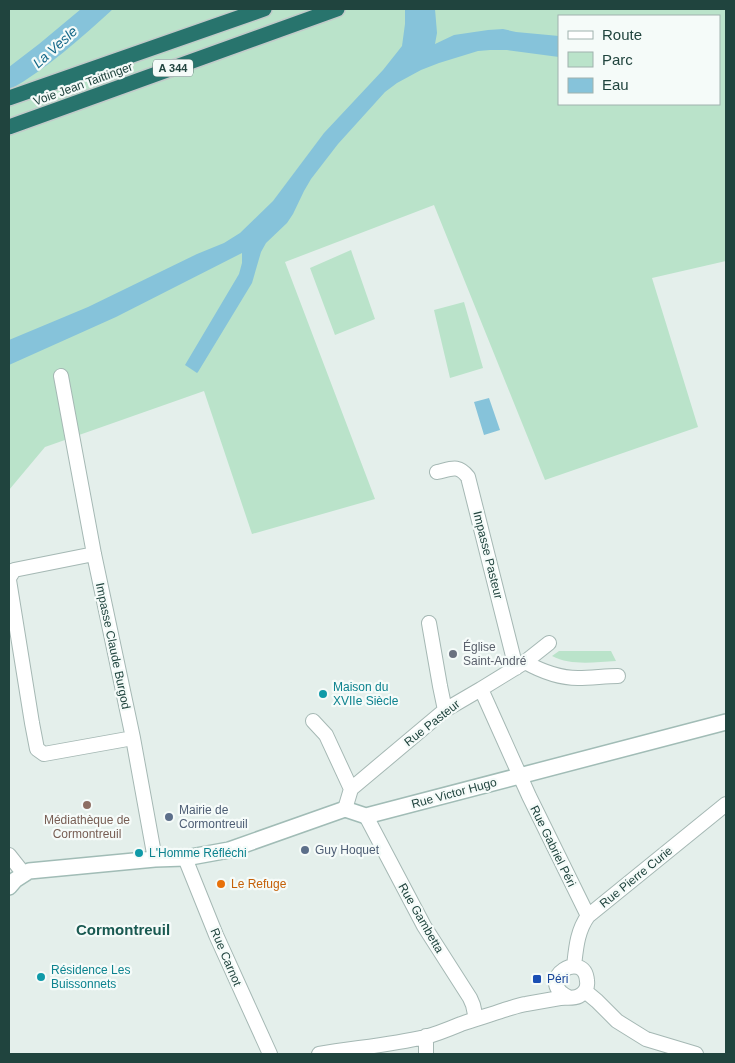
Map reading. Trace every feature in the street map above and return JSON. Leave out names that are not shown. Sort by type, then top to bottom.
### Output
[{"type":"highway","points":[[245,15],[260,9]]},
{"type":"highway","name":"Voie Jean Taittinger","points":[[9,98],[264,9]]},
{"type":"highway","name":"Voie Jean Taittinger","points":[[9,127],[337,9]]},
{"type":"street","name":"Impasse Claude Burgod","points":[[61,376],[94,554],[133,738],[155,859]]},
{"type":"street","name":"Impasse Pasteur","points":[[437,472],[455,468],[463,470],[468,477],[521,665]]},
{"type":"street","points":[[94,554],[14,570],[9,579],[37,749],[44,754],[133,738]]},
{"type":"street","points":[[429,623],[445,710]]},
{"type":"street","points":[[519,776],[481,689],[521,665],[549,643]]},
{"type":"street","points":[[521,665],[552,674],[577,678],[618,676]]},
{"type":"street","name":"Rue Pasteur","points":[[351,789],[445,710],[481,689]]},
{"type":"street","points":[[314,721],[326,735],[351,789],[345,809]]},
{"type":"street","name":"Rue Victor Hugo","points":[[366,816],[726,722]]},
{"type":"street","name":"Rue Gabriel Péri","points":[[519,776],[588,916]]},
{"type":"street","name":"Rue Pierre Curie","points":[[574,966],[576,943],[582,924],[588,916],[726,804]]},
{"type":"street","points":[[9,887],[24,874],[37,870],[185,858],[229,850],[345,809],[366,816]]},
{"type":"street","name":"Rue Gambetta","points":[[366,816],[424,926],[470,998],[476,1019]]},
{"type":"street","points":[[9,855],[24,874]]},
{"type":"street","name":"Rue Carnot","points":[[185,858],[216,934],[270,1054]]},
{"type":"street","points":[[574,966],[582,969],[587,976],[588,984],[585,992],[574,998],[562,994],[556,983],[561,970],[574,966]]},
{"type":"street","points":[[522,1005],[556,983]]},
{"type":"street","points":[[585,992],[617,1021],[646,1039],[692,1054]]},
{"type":"street","points":[[319,1054],[426,1036],[522,1005],[568,997]]},
{"type":"street","points":[[426,1036],[426,1054]]},
{"type":"green space","points":[[9,9],[726,9],[726,261],[652,278],[698,427],[545,480],[434,205],[285,262],[375,499],[252,534],[204,391],[45,447],[9,490]]},
{"type":"green space","points":[[351,250],[375,319],[335,335],[310,268]]},
{"type":"green space","points":[[464,302],[483,368],[450,378],[434,310]]},
{"type":"green space","points":[[559,651],[611,651],[616,661],[575,662],[552,656]]},
{"type":"water","name":"La Vesle","points":[[81,9],[113,9],[50,63],[9,90],[9,67]]},
{"type":"water","points":[[405,9],[435,9],[437,33],[435,44],[454,35],[503,29],[558,36],[558,57],[507,50],[478,51],[421,70],[385,92],[338,144],[311,179],[287,223],[266,243],[261,252],[252,283],[197,373],[185,365],[239,274],[242,253],[116,317],[9,365],[9,340],[88,307],[197,254],[224,243],[240,233],[273,201],[324,133],[383,70],[402,46]]},
{"type":"water","points":[[489,398],[500,430],[484,435],[474,402]]},
{"type":"place","name":"Église Saint-André","points":[[453,654]]},
{"type":"place","name":"Maison du XVIIe Siècle","points":[[323,694]]},
{"type":"place","name":"Médiathèque de Cormontreuil","points":[[87,805]]},
{"type":"place","name":"Mairie de Cormontreuil","points":[[169,817]]},
{"type":"place","name":"Guy Hoquet","points":[[305,850]]},
{"type":"place","name":"L'Homme Réfléchi","points":[[139,853]]},
{"type":"place","name":"Le Refuge","points":[[221,884]]},
{"type":"place","name":"Résidence Les Buissonnets","points":[[41,977]]},
{"type":"place","name":"Péri","points":[[537,979]]},
{"type":"district","name":"Cormontreuil","points":[[123,929]]}]
